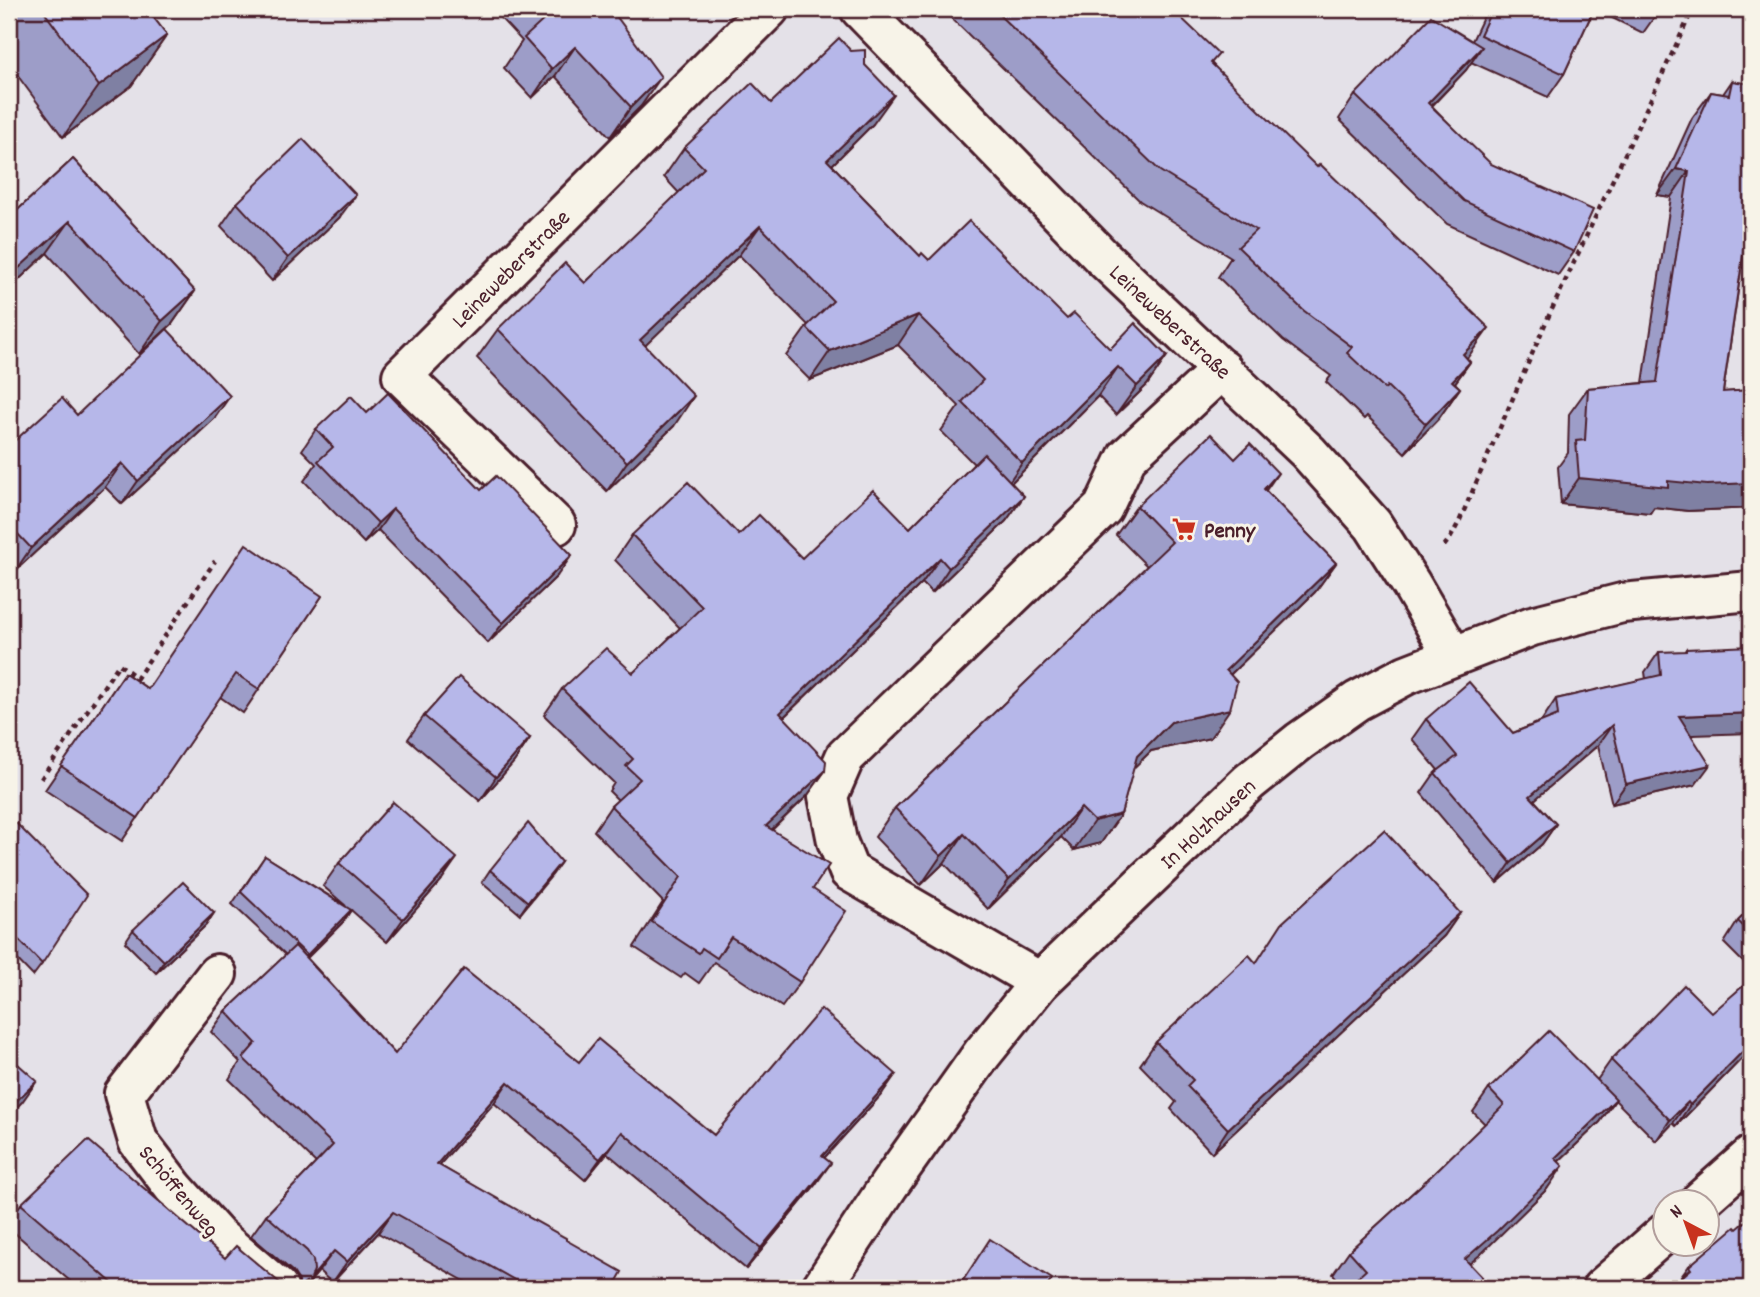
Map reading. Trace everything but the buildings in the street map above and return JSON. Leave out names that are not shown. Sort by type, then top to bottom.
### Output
[{"type":"street","name":"Leineweberstraße","points":[[556,525],[402,376],[769,9]]},
{"type":"street","name":"Leineweberstraße","points":[[860,9],[1102,257],[1308,452],[1373,525],[1452,656]]},
{"type":"street","points":[[1040,982],[849,870],[837,841],[828,796],[845,757],[1104,508],[1127,457],[1222,369]]},
{"type":"street","name":"In Holzhausen","points":[[821,1288],[889,1185],[982,1054],[1040,982],[1249,782],[1300,741],[1357,701],[1406,675],[1532,626],[1622,603],[1751,592]]},
{"type":"street","name":"Schöffenweg","points":[[217,974],[124,1094],[138,1141],[174,1188],[217,1236],[278,1288]]},
{"type":"street","points":[[1715,1188],[1751,1156]]},
{"type":"street","points":[[1602,1288],[1652,1244]]},
{"type":"path","points":[[1411,584],[1451,537],[1459,522],[1546,322],[1693,9]]},
{"type":"path","points":[[41,779],[119,664],[137,678],[215,561]]},
{"type":"place","name":"Penny","points":[[1184,529]]}]
